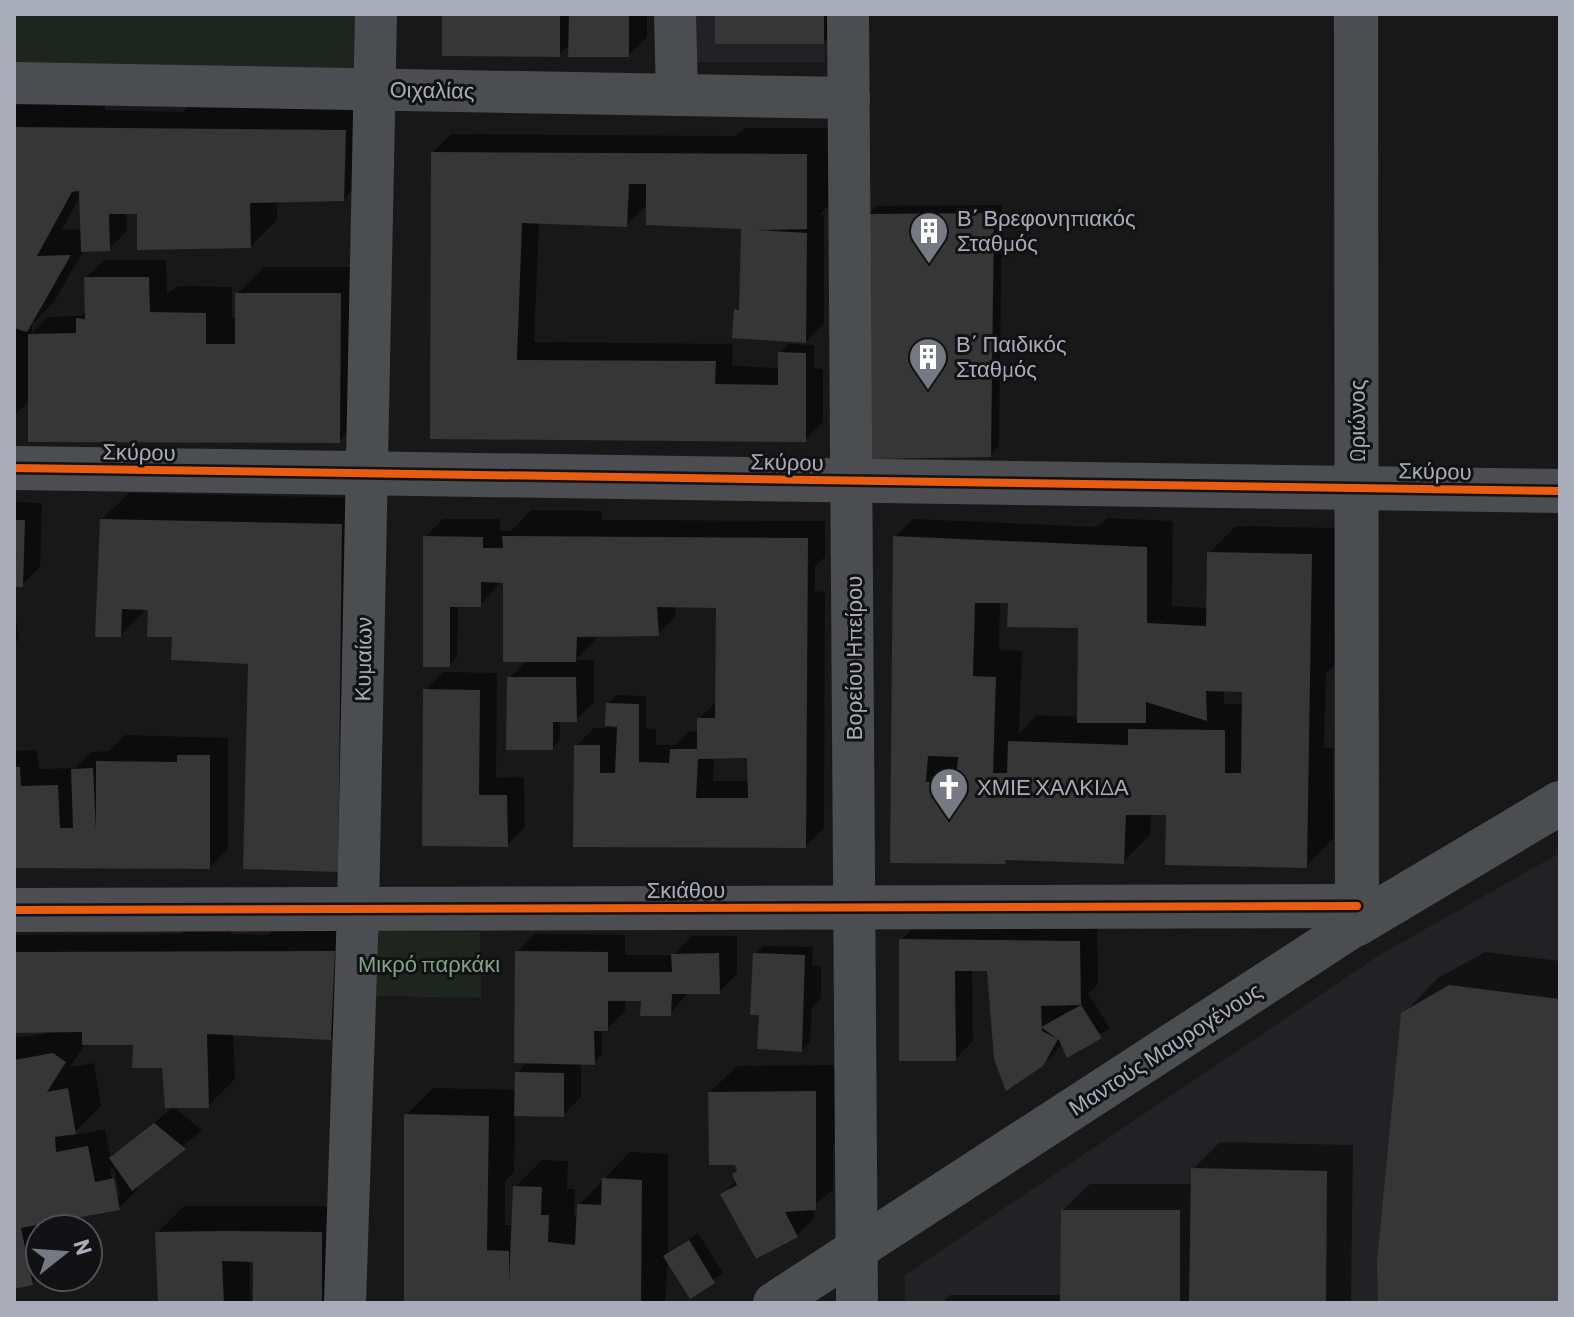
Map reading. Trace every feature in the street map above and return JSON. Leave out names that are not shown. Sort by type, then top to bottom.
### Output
[{"type":"street","name":"Κυμαίων","points":[[345,1303],[358,909],[376,14]]},
{"type":"street","points":[[675,14],[677,95]]},
{"type":"street","name":"Βορείου Ηπείρου","points":[[848,14],[857,1303]]},
{"type":"street","name":"Ωριώνος","points":[[1356,14],[1357,915]]},
{"type":"street","name":"Οιχαλίας","points":[[14,83],[849,98]]},
{"type":"street","name":"Σκύρου","points":[[14,468],[1560,491]]},
{"type":"street","name":"Μαντούς Μαυρογένους","points":[[774,1303],[1357,915],[1560,803]]},
{"type":"street","name":"Σκιάθου","points":[[14,910],[855,908],[1357,915]]},
{"type":"shaded area","points":[[692,14],[824,14],[825,62],[693,62]]},
{"type":"shaded area","points":[[1560,853],[1560,1303],[905,1303],[905,1275],[1381,954]]},
{"type":"green space","points":[[14,14],[376,14],[374,89],[14,83]]},
{"type":"green space","name":"Μικρό παρκάκι","points":[[378,931],[480,932],[481,998],[376,996]]},
{"type":"building","points":[[442,14],[560,14],[560,57],[442,56]]},
{"type":"building","points":[[569,14],[629,14],[629,57],[568,57]]},
{"type":"building","points":[[715,14],[824,14],[824,44],[715,44]]},
{"type":"building","points":[[14,127],[346,130],[344,201],[250,203],[251,248],[137,250],[137,214],[109,214],[110,251],[81,252],[79,191],[72,192],[37,256],[71,255],[27,332],[14,328]]},
{"type":"building","points":[[431,152],[807,154],[807,229],[757,230],[807,233],[806,343],[732,338],[734,309],[739,310],[741,229],[646,225],[646,184],[629,184],[627,227],[522,223],[517,360],[716,361],[715,384],[778,385],[778,352],[806,353],[806,442],[430,439]]},
{"type":"building","points":[[994,213],[991,457],[865,459],[866,214]]},
{"type":"building","points":[[84,277],[149,277],[150,312],[206,313],[206,344],[235,344],[235,293],[341,293],[340,443],[28,442],[28,334],[76,333],[76,318],[85,319]]},
{"type":"building","points":[[100,519],[342,524],[338,872],[243,869],[248,664],[171,660],[172,637],[147,637],[148,610],[122,609],[121,637],[95,637]]},
{"type":"building","points":[[14,520],[25,520],[23,587],[14,587]]},
{"type":"building","points":[[423,536],[483,537],[483,548],[503,548],[502,536],[808,538],[806,848],[573,847],[574,745],[600,745],[600,773],[615,773],[617,727],[605,726],[606,703],[639,704],[639,762],[669,763],[670,749],[697,749],[697,718],[715,718],[716,608],[657,607],[659,636],[577,637],[576,662],[503,662],[503,583],[481,582],[481,607],[450,607],[450,667],[423,667]],"holes":[[[747,758],[748,798],[696,798],[698,759]]]},
{"type":"building","points":[[893,536],[1147,547],[1147,623],[1206,626],[1207,552],[1312,554],[1307,868],[1165,865],[1166,815],[1126,815],[1124,864],[1005,860],[1006,864],[890,863]],"holes":[[[975,603],[1008,603],[1007,627],[1078,628],[1077,723],[1146,723],[1146,702],[1207,721],[1206,691],[1242,692],[1241,773],[1225,773],[1225,730],[1128,729],[1128,745],[1008,741],[1007,773],[993,773],[996,677],[973,676]],[[928,756],[958,757],[956,782],[926,782]]]},
{"type":"building","points":[[507,677],[576,677],[577,722],[553,722],[553,750],[506,750]]},
{"type":"building","points":[[423,689],[480,690],[479,795],[507,795],[508,847],[422,846]]},
{"type":"building","points":[[177,755],[210,755],[210,869],[14,868],[14,767],[20,767],[21,786],[58,785],[60,828],[73,828],[71,769],[93,768],[96,830],[96,761],[177,762]]},
{"type":"building","points":[[899,939],[1080,941],[1081,1005],[1041,1006],[1042,1031],[1058,1039],[1043,1066],[1006,1091],[994,1059],[987,971],[955,971],[956,1061],[899,1061]]},
{"type":"building","points":[[335,951],[331,1040],[207,1034],[209,1108],[165,1108],[162,1068],[132,1068],[133,1045],[82,1045],[82,1032],[14,1033],[14,952]]},
{"type":"building","points":[[515,951],[608,952],[608,972],[672,972],[671,954],[719,953],[720,994],[672,994],[671,1016],[640,1016],[641,1001],[608,1001],[608,1031],[594,1031],[595,1065],[514,1063]]},
{"type":"building","points":[[753,953],[805,955],[802,1052],[757,1049],[759,1015],[750,1015]]},
{"type":"building","points":[[1449,985],[1560,999],[1560,1303],[1378,1303],[1377,1262],[1401,1013]]},
{"type":"building","points":[[1081,1005],[1102,1038],[1067,1058],[1059,1040],[1041,1027]]},
{"type":"building","points":[[53,1053],[66,1062],[47,1092],[68,1088],[76,1134],[55,1137],[56,1152],[88,1146],[95,1182],[114,1178],[120,1210],[104,1213],[24,1213],[24,1227],[21,1228],[24,1287],[14,1289],[14,1060]]},
{"type":"building","points":[[515,1072],[564,1073],[564,1117],[514,1116]]},
{"type":"building","points":[[816,1091],[816,1210],[785,1212],[798,1237],[756,1259],[720,1194],[737,1185],[732,1174],[737,1171],[735,1165],[709,1165],[708,1092]]},
{"type":"building","points":[[404,1114],[489,1116],[487,1250],[509,1251],[509,1283],[513,1186],[542,1187],[541,1215],[549,1215],[548,1242],[575,1245],[577,1204],[601,1205],[602,1178],[642,1180],[641,1303],[404,1303]]},
{"type":"building","points":[[154,1123],[186,1149],[132,1191],[109,1158]]},
{"type":"building","points":[[1191,1168],[1327,1171],[1326,1303],[1189,1303]]},
{"type":"building","points":[[1061,1210],[1180,1210],[1180,1303],[1060,1303]]},
{"type":"building","points":[[155,1232],[322,1232],[322,1303],[253,1303],[253,1262],[222,1261],[224,1303],[158,1303]]},
{"type":"building","points":[[689,1240],[715,1283],[690,1299],[663,1256]]},
{"type":"cycle path","points":[[14,468],[1560,491]]},
{"type":"cycle path","points":[[14,910],[1357,906]]},
{"type":"place","name":"Β΄ Βρεφονηπιακός Σταθμός","points":[[929,265]]},
{"type":"place","name":"Β΄ Παιδικός Σταθμός","points":[[928,391]]},
{"type":"place","name":"ΧΜΙΕ ΧΑΛΚΙΔΑ","points":[[949,821]]}]
